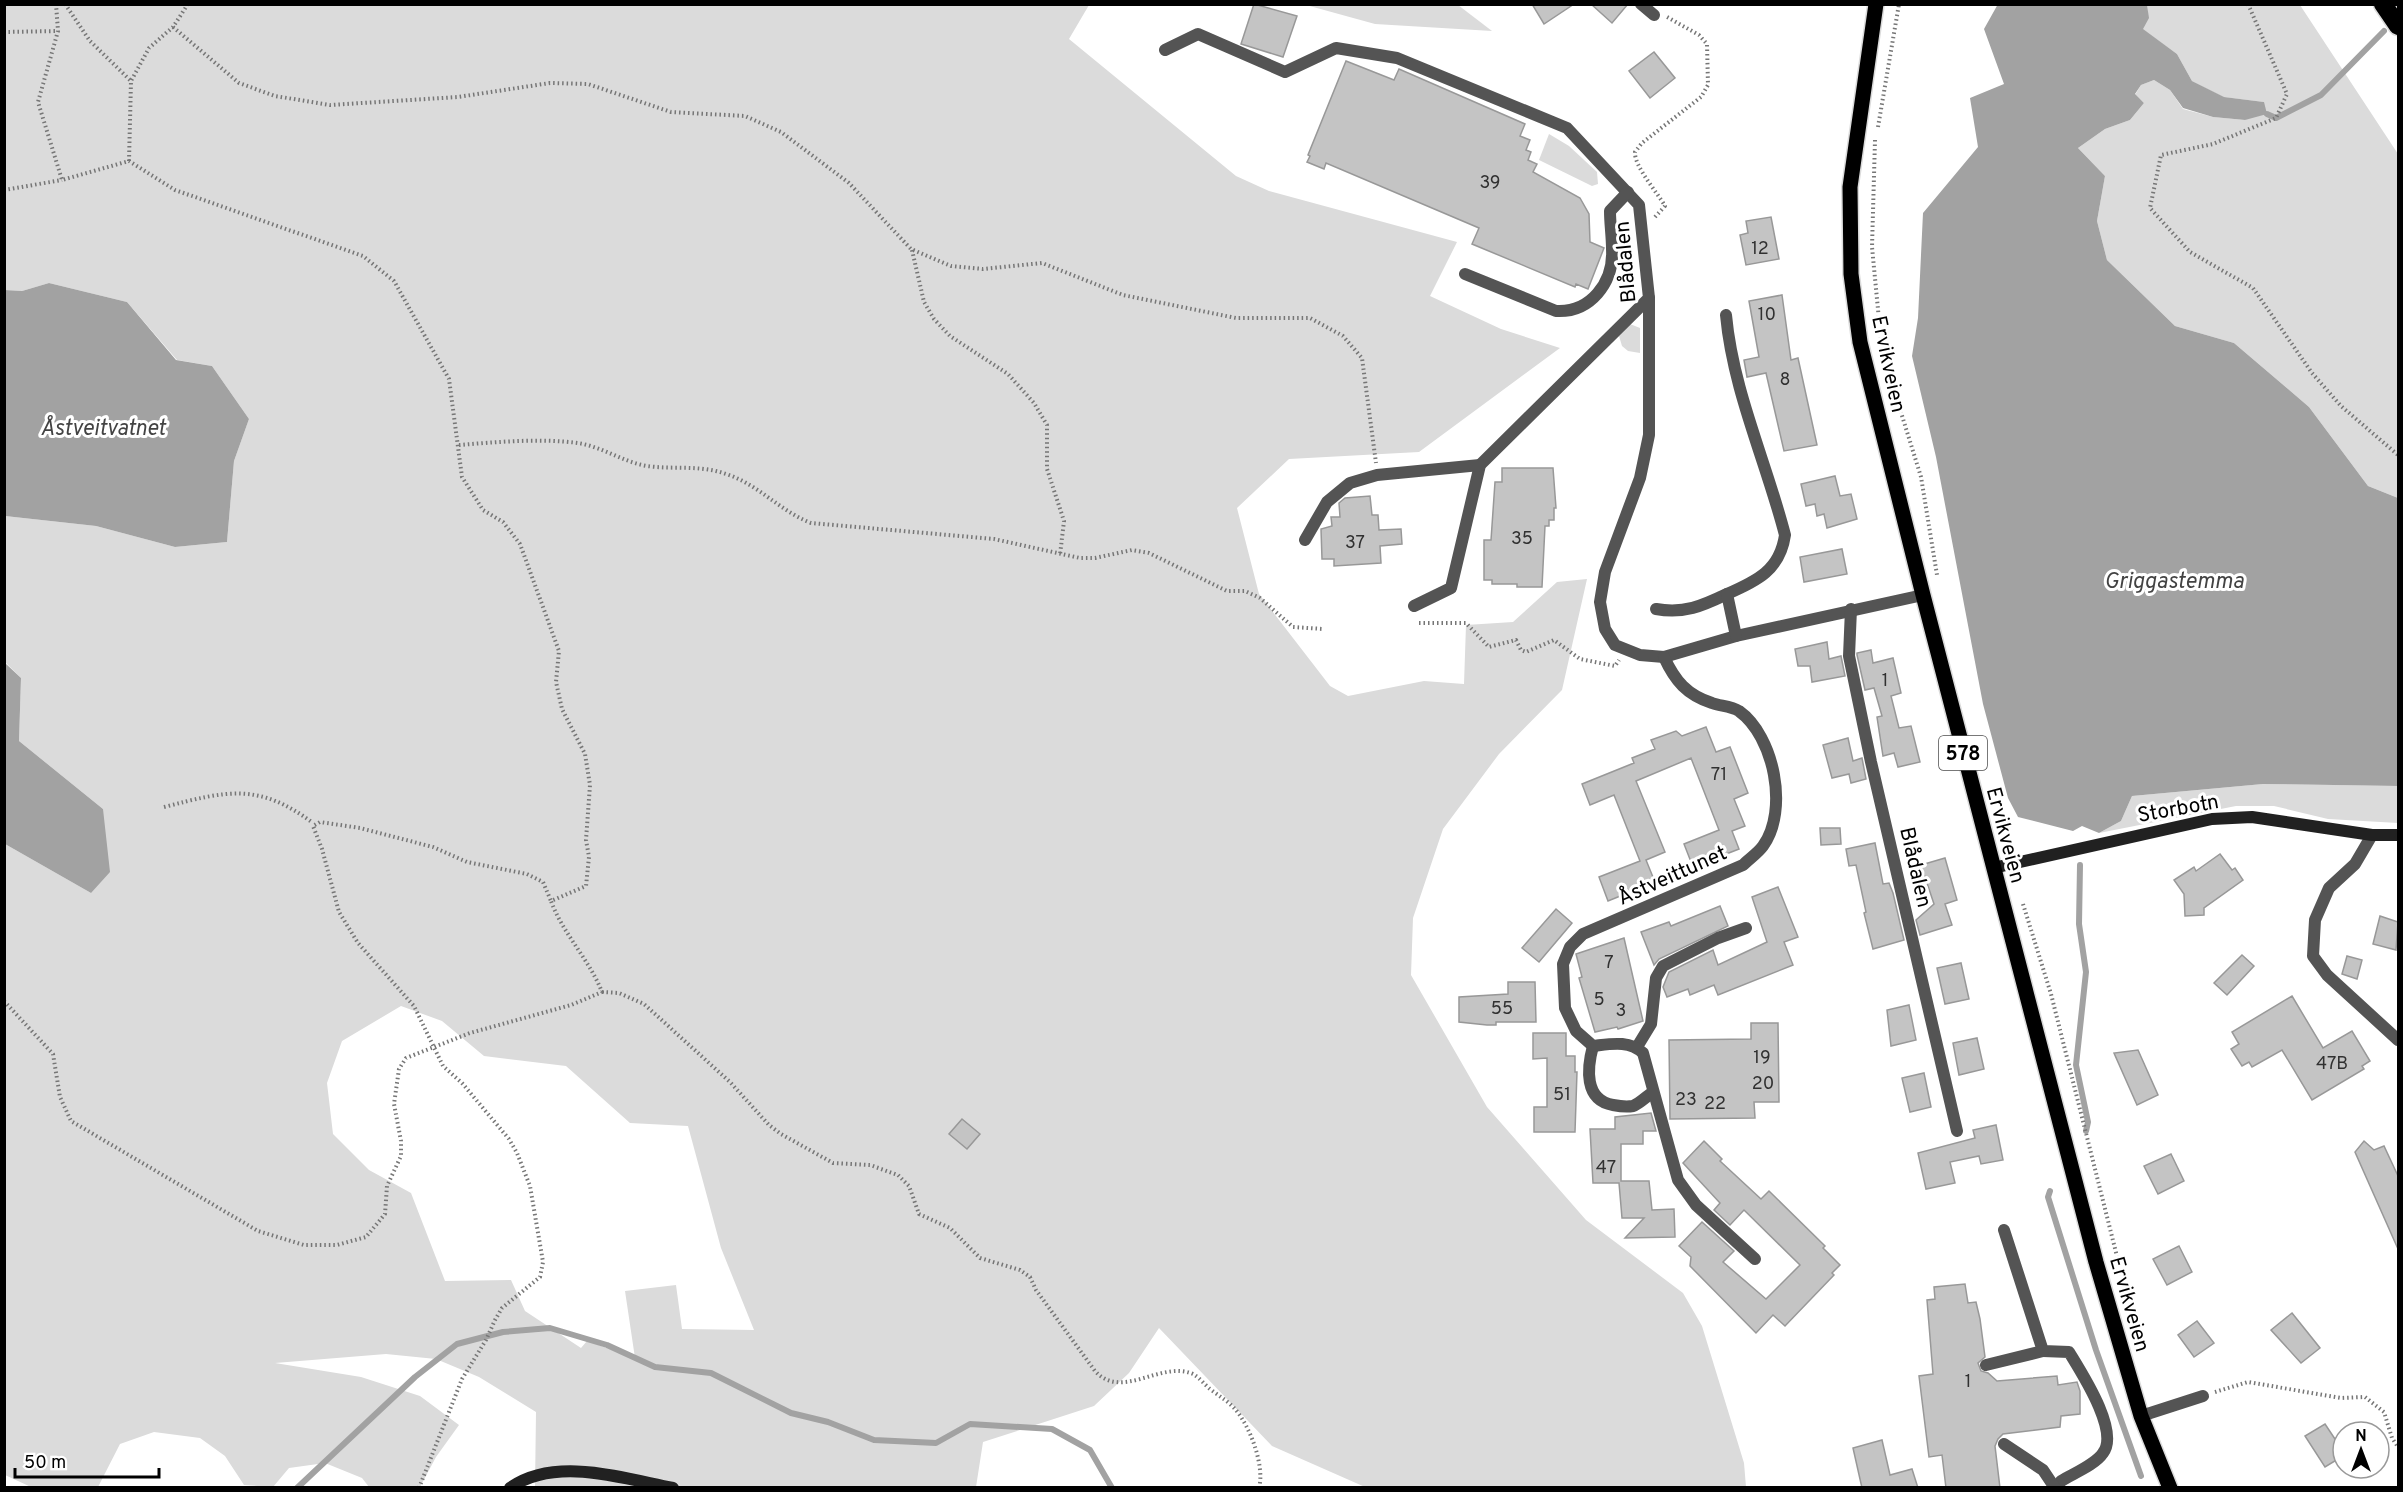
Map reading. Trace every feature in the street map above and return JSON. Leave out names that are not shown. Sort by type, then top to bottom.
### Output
[{"type":"highway","points":[[2383,4],[2398,26]]},
{"type":"main road","name":"Ervikveien","points":[[1876,4],[1850,187],[1851,274],[1860,342],[1993,868],[2096,1262],[2141,1416],[2170,1488]]},
{"type":"street","points":[[1641,4],[1654,15]]},
{"type":"street","name":"Blådalen","points":[[1165,50],[1198,34],[1286,72],[1336,48],[1397,58],[1567,128],[1639,205],[1649,298],[1649,435],[1640,478],[1605,572],[1600,602],[1605,629],[1615,645],[1627,650]]},
{"type":"street","points":[[1465,274],[1556,311],[1569,312],[1585,305],[1602,289],[1609,271],[1613,251],[1610,211],[1628,192]]},
{"type":"street","points":[[1413,606],[1451,588],[1480,465],[1649,298]]},
{"type":"street","points":[[1656,609],[1674,612],[1700,608],[1756,582],[1774,567],[1783,551],[1785,535],[1740,388],[1728,338],[1726,315]]},
{"type":"street","points":[[1305,540],[1327,502],[1350,483],[1377,475],[1480,465]]},
{"type":"street","points":[[1627,650],[1640,655],[1665,657],[1736,636],[1923,595]]},
{"type":"street","points":[[1700,597],[1722,597]]},
{"type":"street","points":[[1722,597],[1736,636]]},
{"type":"street","name":"Blådalen","points":[[1851,609],[1849,656],[1957,1131]]},
{"type":"street","name":"Åstveittunet","points":[[1593,1046],[1576,1031],[1565,1008],[1563,964],[1570,948],[1583,934],[1743,866],[1763,846],[1773,823],[1775,790],[1770,756],[1756,726],[1737,710],[1711,703],[1686,692],[1672,673],[1665,657]]},
{"type":"street","name":"Storbotn","points":[[1993,868],[2212,819],[2252,817],[2372,835],[2398,835]]},
{"type":"street","points":[[2372,835],[2355,864],[2329,888],[2314,920],[2313,956],[2327,975],[2398,1040]]},
{"type":"street","points":[[1636,1047],[1651,1024],[1656,978],[1663,966],[1718,938],[1746,928]]},
{"type":"street","points":[[1653,1092],[1633,1106],[1616,1106],[1599,1098],[1589,1082],[1588,1061],[1593,1046],[1620,1043],[1636,1047],[1643,1053],[1678,1180],[1696,1205],[1755,1259]]},
{"type":"street","points":[[2004,1230],[2043,1351]]},
{"type":"street","points":[[1986,1365],[2043,1351],[2069,1352],[2092,1391],[2109,1438],[2104,1453],[2061,1481],[2056,1488],[2043,1470],[2004,1444]]},
{"type":"street","points":[[2141,1416],[2202,1396]]},
{"type":"street","points":[[510,1488],[519,1481],[541,1473],[562,1471],[622,1483],[673,1488]]},
{"type":"path","points":[[56,4],[58,31],[38,102],[63,180]]},
{"type":"path","points":[[65,4],[90,41],[131,81]]},
{"type":"path","points":[[129,161],[131,81],[149,48],[173,27],[188,4]]},
{"type":"path","points":[[1899,4],[1875,139],[1872,247],[1882,351],[1921,477],[1938,578]]},
{"type":"path","points":[[2248,4],[2287,94],[2276,118],[2213,144],[2161,155],[2150,208],[2190,252],[2253,288],[2312,373],[2341,406],[2398,455]]},
{"type":"path","points":[[1641,224],[1658,214],[1665,206],[1654,186],[1636,163],[1635,152],[1642,142],[1701,97],[1709,80],[1708,49],[1704,39],[1666,16],[1654,15]]},
{"type":"path","points":[[173,27],[239,83],[275,96],[330,105],[458,97],[549,83],[588,84],[671,112],[745,116],[781,132],[849,183],[911,249],[951,266],[983,269],[1042,263],[1123,295],[1236,318],[1310,318],[1343,336],[1362,358],[1377,475]]},
{"type":"path","points":[[4,32],[58,31]]},
{"type":"path","points":[[4,190],[63,180],[129,161],[175,190],[363,256],[394,281],[449,379],[462,477],[483,510],[503,522],[520,544],[559,651],[556,682],[562,709],[585,754],[591,785],[586,840],[589,857],[586,884],[551,901]]},
{"type":"path","points":[[911,249],[924,302],[934,319],[950,336],[1008,374],[1034,403],[1047,425],[1047,469],[1064,521],[1060,555]]},
{"type":"path","points":[[459,446],[498,442],[577,443],[606,450],[640,465],[688,466],[727,474],[753,485],[792,516],[811,523],[994,539],[1060,555],[1095,558],[1132,550],[1149,553],[1227,591],[1245,591],[1260,598],[1293,627],[1323,629]]},
{"type":"path","points":[[1419,623],[1462,622],[1471,626],[1489,647],[1516,640],[1521,650],[1526,652],[1554,640],[1580,659],[1615,666],[1627,650]]},
{"type":"path","points":[[164,807],[219,793],[263,796],[291,806],[314,823],[360,828],[433,847],[467,862],[527,873],[543,882],[561,923],[595,974],[602,992]]},
{"type":"path","points":[[314,823],[313,829],[322,849],[339,912],[363,952],[414,1006],[443,1066],[462,1083],[517,1153],[530,1186],[543,1262],[540,1277],[502,1308],[462,1379],[419,1488]]},
{"type":"path","points":[[2020,897],[2051,994],[2139,1343]]},
{"type":"path","points":[[4,1001],[53,1054],[60,1097],[71,1121],[258,1231],[304,1245],[337,1245],[366,1237],[385,1214],[387,1186],[400,1156],[401,1141],[394,1104],[401,1063],[434,1046],[480,1030],[571,1005],[602,992],[619,993],[644,1004],[730,1082],[769,1125],[781,1134],[833,1163],[870,1165],[898,1174],[909,1186],[919,1214],[950,1228],[980,1258],[1020,1270],[1030,1277],[1036,1290],[1095,1371],[1106,1379],[1138,1381],[1176,1371],[1193,1374],[1237,1411],[1261,1464],[1259,1488]]},
{"type":"path","points":[[2202,1396],[2248,1382],[2341,1398],[2365,1397],[2384,1412],[2392,1438],[2398,1447]]},
{"type":"shaded area","points":[[5,5],[1089,5],[1069,39],[1236,176],[1269,191],[1457,242],[1430,296],[1501,329],[1560,348],[1419,452],[1289,459],[1237,508],[1259,594],[1330,686],[1348,696],[1424,681],[1464,684],[1466,625],[1513,622],[1557,582],[1587,579],[1562,690],[1499,754],[1443,829],[1413,918],[1411,975],[1487,1107],[1586,1220],[1683,1293],[1702,1326],[1744,1463],[1746,1487],[1365,1487],[1272,1446],[1159,1328],[1129,1373],[1094,1406],[983,1442],[976,1487],[535,1487],[536,1412],[479,1377],[436,1359],[386,1354],[275,1363],[361,1377],[420,1396],[459,1425],[436,1457],[420,1487],[369,1487],[362,1478],[325,1463],[289,1468],[273,1487],[244,1485],[225,1456],[200,1438],[154,1432],[120,1444],[98,1487],[31,1487],[5,1475],[5,844],[91,893],[103,809],[19,741],[21,678],[5,662],[5,516],[96,526],[175,547],[227,542],[234,461],[249,419],[212,366],[177,360],[127,302],[49,283],[22,291],[5,290]],"holes":[[[401,1006],[442,1021],[484,1056],[566,1066],[630,1123],[688,1126],[721,1248],[754,1330],[682,1329],[676,1285],[625,1291],[635,1358],[587,1341],[581,1348],[525,1311],[511,1280],[445,1281],[411,1193],[369,1170],[333,1134],[327,1083],[342,1041]]]},
{"type":"shaded area","points":[[1306,5],[1458,5],[1492,31],[1375,24]]},
{"type":"shaded area","points":[[2147,5],[2300,5],[2398,154],[2398,498],[2368,486],[2309,407],[2234,343],[2175,326],[2107,260],[2097,221],[2105,176],[2078,148],[2105,129],[2130,120],[2144,103],[2135,95],[2141,85],[2154,80],[2170,90],[2183,109],[2213,117],[2245,120],[2264,102],[2223,97],[2192,81],[2177,54],[2142,29],[2148,18]]},
{"type":"shaded area","points":[[1549,134],[1569,146],[1597,172],[1598,184],[1592,186],[1539,160]]},
{"type":"shaded area","points":[[1630,324],[1640,328],[1640,353],[1628,351],[1622,346],[1619,336]]},
{"type":"shaded area","points":[[2263,784],[2398,786],[2398,823],[2328,819],[2274,806],[2236,806],[2099,833],[2121,821],[2132,796]]},
{"type":"water","name":"Griggastemma","points":[[1998,4],[2147,5],[2149,18],[2143,29],[2177,54],[2192,81],[2224,97],[2264,102],[2267,114],[2245,120],[2213,117],[2183,108],[2170,90],[2154,80],[2141,85],[2135,94],[2144,103],[2130,120],[2105,129],[2078,148],[2105,176],[2097,221],[2107,260],[2175,326],[2234,343],[2309,407],[2368,486],[2398,498],[2398,786],[2263,784],[2132,796],[2121,821],[2099,833],[2082,826],[2073,831],[2018,817],[2008,798],[1983,704],[1936,457],[1912,356],[1918,318],[1923,213],[1978,147],[1970,98],[2004,84],[1984,29]]},
{"type":"water","name":"Åstveitvatnet","points":[[49,283],[127,302],[176,360],[212,366],[249,419],[234,461],[227,542],[175,547],[96,526],[5,516],[5,290],[22,291]]},
{"type":"water","points":[[4,662],[21,678],[19,741],[103,809],[110,872],[91,893],[5,844]]},
{"type":"building","points":[[1254,4],[1297,16],[1283,57],[1241,44]]},
{"type":"building","points":[[1532,4],[1574,4],[1544,24]]},
{"type":"building","points":[[1591,4],[1628,4],[1612,23]]},
{"type":"building","points":[[1654,52],[1675,78],[1650,98],[1629,71]]},
{"type":"building","points":[[1346,61],[1394,80],[1399,69],[1525,124],[1520,136],[1530,140],[1526,150],[1531,152],[1528,160],[1537,164],[1533,172],[1580,198],[1589,214],[1590,242],[1604,248],[1588,289],[1576,284],[1575,287],[1472,244],[1479,228],[1326,163],[1324,169],[1307,162]]},
{"type":"building","points":[[1771,217],[1779,259],[1746,265],[1740,235],[1748,233],[1746,221]]},
{"type":"building","points":[[1782,295],[1791,360],[1798,358],[1817,445],[1784,451],[1766,373],[1747,377],[1744,360],[1759,357],[1749,301]]},
{"type":"building","points":[[1502,468],[1553,468],[1556,508],[1554,508],[1554,520],[1549,520],[1549,526],[1545,526],[1542,587],[1492,584],[1492,580],[1484,580],[1484,540],[1491,540],[1495,482],[1502,482]]},
{"type":"building","points":[[1835,476],[1840,496],[1851,494],[1857,519],[1827,528],[1824,514],[1817,516],[1815,504],[1806,506],[1801,484]]},
{"type":"building","points":[[1370,496],[1372,515],[1378,515],[1379,530],[1401,529],[1402,544],[1380,546],[1381,563],[1334,566],[1334,559],[1322,559],[1321,529],[1332,526],[1331,517],[1340,517],[1339,503],[1345,498]]},
{"type":"building","points":[[1842,549],[1847,574],[1804,582],[1800,557]]},
{"type":"building","points":[[1827,642],[1829,659],[1841,656],[1845,676],[1812,682],[1810,666],[1798,666],[1795,649]]},
{"type":"building","points":[[1871,650],[1873,663],[1893,658],[1901,693],[1891,696],[1899,728],[1911,726],[1920,762],[1898,767],[1894,753],[1883,756],[1877,717],[1882,716],[1874,688],[1865,690],[1857,655],[1857,653]]},
{"type":"building","points":[[1706,727],[1716,752],[1730,747],[1748,793],[1734,799],[1745,826],[1732,831],[1739,849],[1693,867],[1684,844],[1719,830],[1691,758],[1636,781],[1665,852],[1646,860],[1655,882],[1608,901],[1599,877],[1640,861],[1614,795],[1590,805],[1582,784],[1634,763],[1632,758],[1655,749],[1651,740],[1676,731],[1682,736]]},
{"type":"building","points":[[1848,738],[1853,761],[1862,758],[1866,779],[1851,783],[1849,774],[1832,778],[1823,745]]},
{"type":"building","points":[[1820,828],[1840,828],[1841,844],[1821,845]]},
{"type":"building","points":[[1875,843],[1883,884],[1889,883],[1893,893],[1904,940],[1873,949],[1856,865],[1849,866],[1846,849]]},
{"type":"building","points":[[2220,854],[2232,870],[2235,868],[2243,880],[2204,908],[2204,915],[2185,916],[2184,894],[2174,880],[2194,867],[2196,871]]},
{"type":"building","points":[[1945,858],[1957,900],[1945,904],[1952,925],[1920,935],[1916,920],[1934,904],[1921,865]]},
{"type":"building","points":[[1778,887],[1798,937],[1784,942],[1793,965],[1718,995],[1714,985],[1690,995],[1688,989],[1667,997],[1663,987],[1669,972],[1713,950],[1718,965],[1767,942],[1752,897]]},
{"type":"building","points":[[1720,906],[1728,926],[1659,959],[1654,965],[1641,932],[1669,922],[1671,926]]},
{"type":"building","points":[[1556,909],[1572,923],[1539,962],[1522,948]]},
{"type":"building","points":[[2380,916],[2398,922],[2396,950],[2373,944]]},
{"type":"building","points":[[1624,938],[1643,1021],[1618,1029],[1617,1027],[1595,1032],[1579,978],[1582,977],[1576,954]]},
{"type":"building","points":[[2242,955],[2254,966],[2227,995],[2214,983]]},
{"type":"building","points":[[2347,956],[2362,960],[2357,979],[2342,974]]},
{"type":"building","points":[[1961,963],[1969,999],[1945,1004],[1937,968]]},
{"type":"building","points":[[1508,982],[1535,982],[1536,1022],[1496,1022],[1496,1025],[1487,1025],[1459,1022],[1459,997],[1508,994]]},
{"type":"building","points":[[2292,996],[2323,1048],[2352,1031],[2370,1061],[2362,1066],[2364,1069],[2312,1100],[2282,1050],[2252,1067],[2249,1062],[2242,1066],[2231,1049],[2239,1044],[2232,1032]]},
{"type":"building","points":[[1909,1005],[1916,1040],[1891,1046],[1887,1010]]},
{"type":"building","points":[[1751,1023],[1778,1023],[1779,1102],[1754,1102],[1755,1118],[1670,1119],[1669,1040],[1751,1039]]},
{"type":"building","points":[[1533,1033],[1566,1033],[1566,1056],[1575,1056],[1575,1072],[1577,1072],[1575,1132],[1534,1132],[1534,1107],[1547,1107],[1547,1058],[1533,1059]]},
{"type":"building","points":[[1977,1038],[1984,1069],[1959,1075],[1953,1043]]},
{"type":"building","points":[[2138,1050],[2158,1095],[2137,1105],[2114,1053]]},
{"type":"building","points":[[1924,1073],[1931,1107],[1910,1112],[1902,1078]]},
{"type":"building","points":[[1651,1113],[1656,1131],[1643,1131],[1643,1144],[1621,1144],[1621,1181],[1649,1181],[1652,1210],[1674,1209],[1675,1237],[1625,1238],[1644,1218],[1622,1218],[1619,1183],[1593,1183],[1590,1129],[1615,1129],[1615,1117]]},
{"type":"building","points":[[962,1119],[980,1134],[967,1149],[949,1134]]},
{"type":"building","points":[[1996,1125],[2003,1160],[1981,1164],[1979,1156],[1950,1162],[1955,1183],[1926,1189],[1918,1153],[1975,1138],[1973,1130]]},
{"type":"building","points":[[1704,1141],[1722,1159],[1720,1161],[1761,1199],[1769,1191],[1825,1246],[1823,1248],[1840,1265],[1832,1273],[1834,1275],[1785,1326],[1773,1315],[1756,1333],[1690,1266],[1691,1257],[1679,1246],[1702,1222],[1734,1251],[1723,1262],[1766,1299],[1800,1265],[1744,1210],[1730,1225],[1714,1210],[1720,1203],[1683,1163]]},
{"type":"building","points":[[2364,1141],[2374,1150],[2384,1146],[2398,1176],[2398,1249],[2355,1152]]},
{"type":"building","points":[[2171,1154],[2184,1181],[2158,1194],[2144,1166]]},
{"type":"building","points":[[2179,1246],[2192,1272],[2167,1285],[2153,1259]]},
{"type":"building","points":[[1965,1284],[1968,1303],[1976,1302],[1980,1319],[1985,1357],[1978,1363],[1981,1371],[1988,1373],[1997,1381],[2057,1376],[2058,1385],[2077,1382],[2080,1391],[2080,1414],[2061,1416],[2060,1427],[2003,1434],[1998,1439],[1995,1446],[2000,1488],[1946,1488],[1942,1455],[1929,1457],[1919,1376],[1933,1374],[1927,1300],[1935,1299],[1934,1287]]},
{"type":"building","points":[[2292,1313],[2320,1348],[2301,1363],[2271,1330]]},
{"type":"building","points":[[2197,1321],[2214,1343],[2194,1357],[2178,1335]]},
{"type":"building","points":[[2325,1424],[2331,1433],[2331,1463],[2325,1467],[2305,1436]]},
{"type":"building","points":[[1882,1440],[1890,1475],[1912,1469],[1918,1488],[1862,1488],[1853,1448]]},
{"type":"waterway","points":[[2267,114],[2276,118],[2321,95],[2384,31]]},
{"type":"waterway","points":[[2080,865],[2079,924],[2086,972],[2076,1065],[2088,1122],[2086,1131]]},
{"type":"waterway","points":[[2050,1191],[2048,1197],[2096,1350],[2141,1476]]},
{"type":"waterway","points":[[297,1488],[415,1377],[457,1344],[503,1332],[550,1328],[607,1345],[655,1367],[711,1373],[791,1413],[828,1422],[874,1440],[936,1443],[970,1424],[1052,1429],[1090,1450],[1112,1488]]}]
